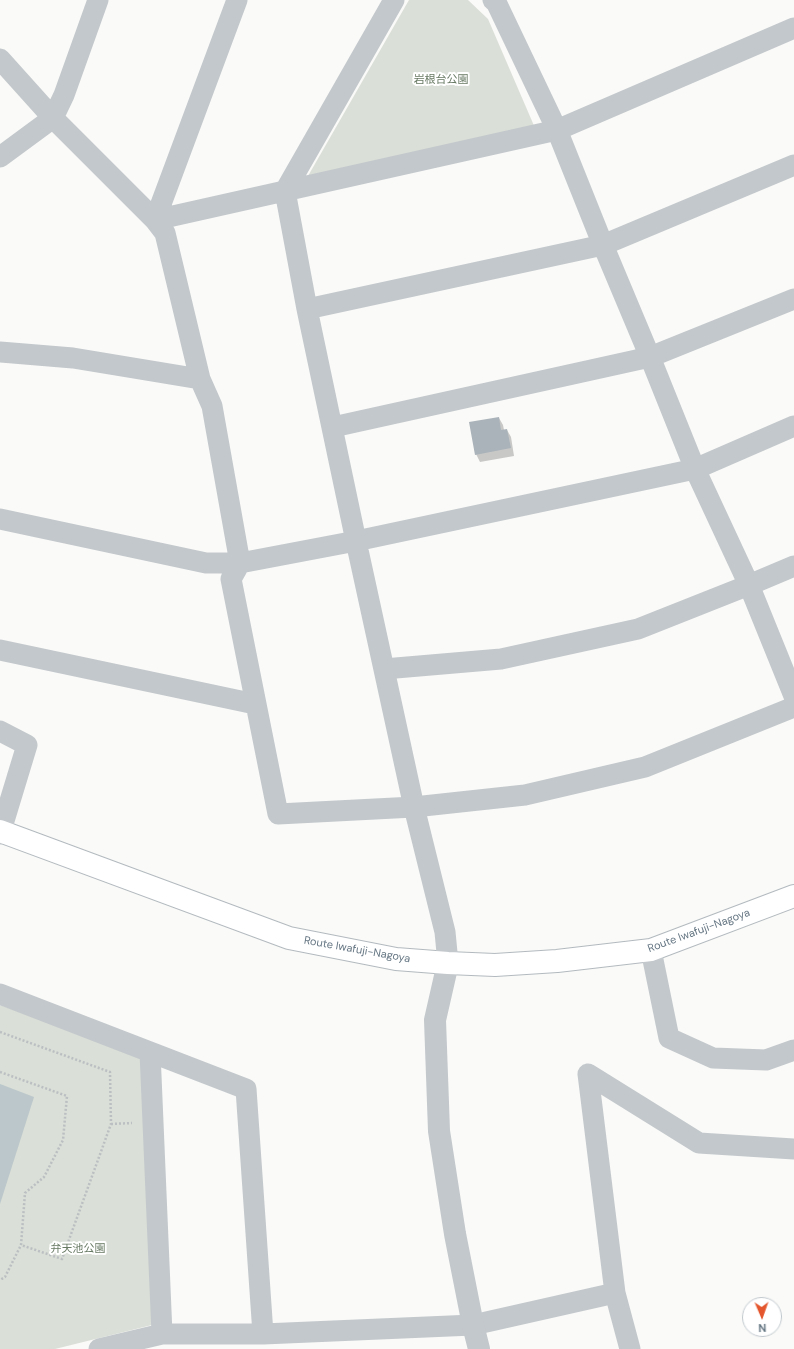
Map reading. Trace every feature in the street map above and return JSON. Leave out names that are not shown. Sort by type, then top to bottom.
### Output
[{"type":"main road","name":"Route Iwafuji-Nagoya","points":[[0,832],[289,938],[396,959],[448,963],[495,964],[557,961],[651,950],[794,896]]},
{"type":"street","points":[[0,157],[53,118],[64,95],[98,0]]},
{"type":"street","points":[[155,220],[237,0]]},
{"type":"street","points":[[394,0],[285,191],[306,309],[356,541],[414,807],[445,932],[448,963],[435,1020],[439,1131],[455,1234],[472,1325],[479,1349]]},
{"type":"street","points":[[497,1],[557,130],[695,468],[749,585],[794,696]]},
{"type":"street","points":[[155,220],[557,130],[794,28]]},
{"type":"street","points":[[0,59],[53,118],[155,220],[165,233],[200,379],[212,406],[240,563],[231,579],[278,814],[414,807],[525,795],[645,767],[794,707]]},
{"type":"street","points":[[306,309],[603,245],[794,165]]},
{"type":"street","points":[[332,427],[650,357],[794,298]]},
{"type":"street","points":[[0,352],[73,358],[200,379]]},
{"type":"street","points":[[0,518],[206,563],[240,563],[356,541],[695,468],[794,426]]},
{"type":"street","points":[[384,669],[501,659],[638,629],[794,566]]},
{"type":"street","points":[[0,650],[255,704]]},
{"type":"street","points":[[0,731],[27,745],[0,832]]},
{"type":"street","points":[[651,950],[669,1038],[713,1058],[766,1060],[794,1050]]},
{"type":"street","points":[[0,994],[246,1089],[263,1334]]},
{"type":"street","points":[[150,1052],[162,1334]]},
{"type":"street","points":[[630,1349],[615,1293],[588,1074],[699,1143],[794,1149]]},
{"type":"street","points":[[99,1349],[162,1334],[263,1334],[472,1325],[615,1293]]},
{"type":"path","points":[[0,1032],[110,1072],[111,1124],[62,1260],[21,1245]]},
{"type":"path","points":[[0,1072],[67,1096],[63,1140],[44,1177],[25,1193],[21,1245],[4,1277],[0,1280]]},
{"type":"green space","name":"岩根台公園","points":[[409,0],[468,0],[488,19],[535,128],[304,183]]},
{"type":"green space","name":"弁天池公園","points":[[0,1005],[151,1057],[156,1324],[55,1349],[0,1349]]},
{"type":"shaded area","points":[[0,1084],[34,1097],[0,1204]]},
{"type":"building","points":[[499,417],[501,430],[507,429],[511,448],[475,455],[469,422]]}]
